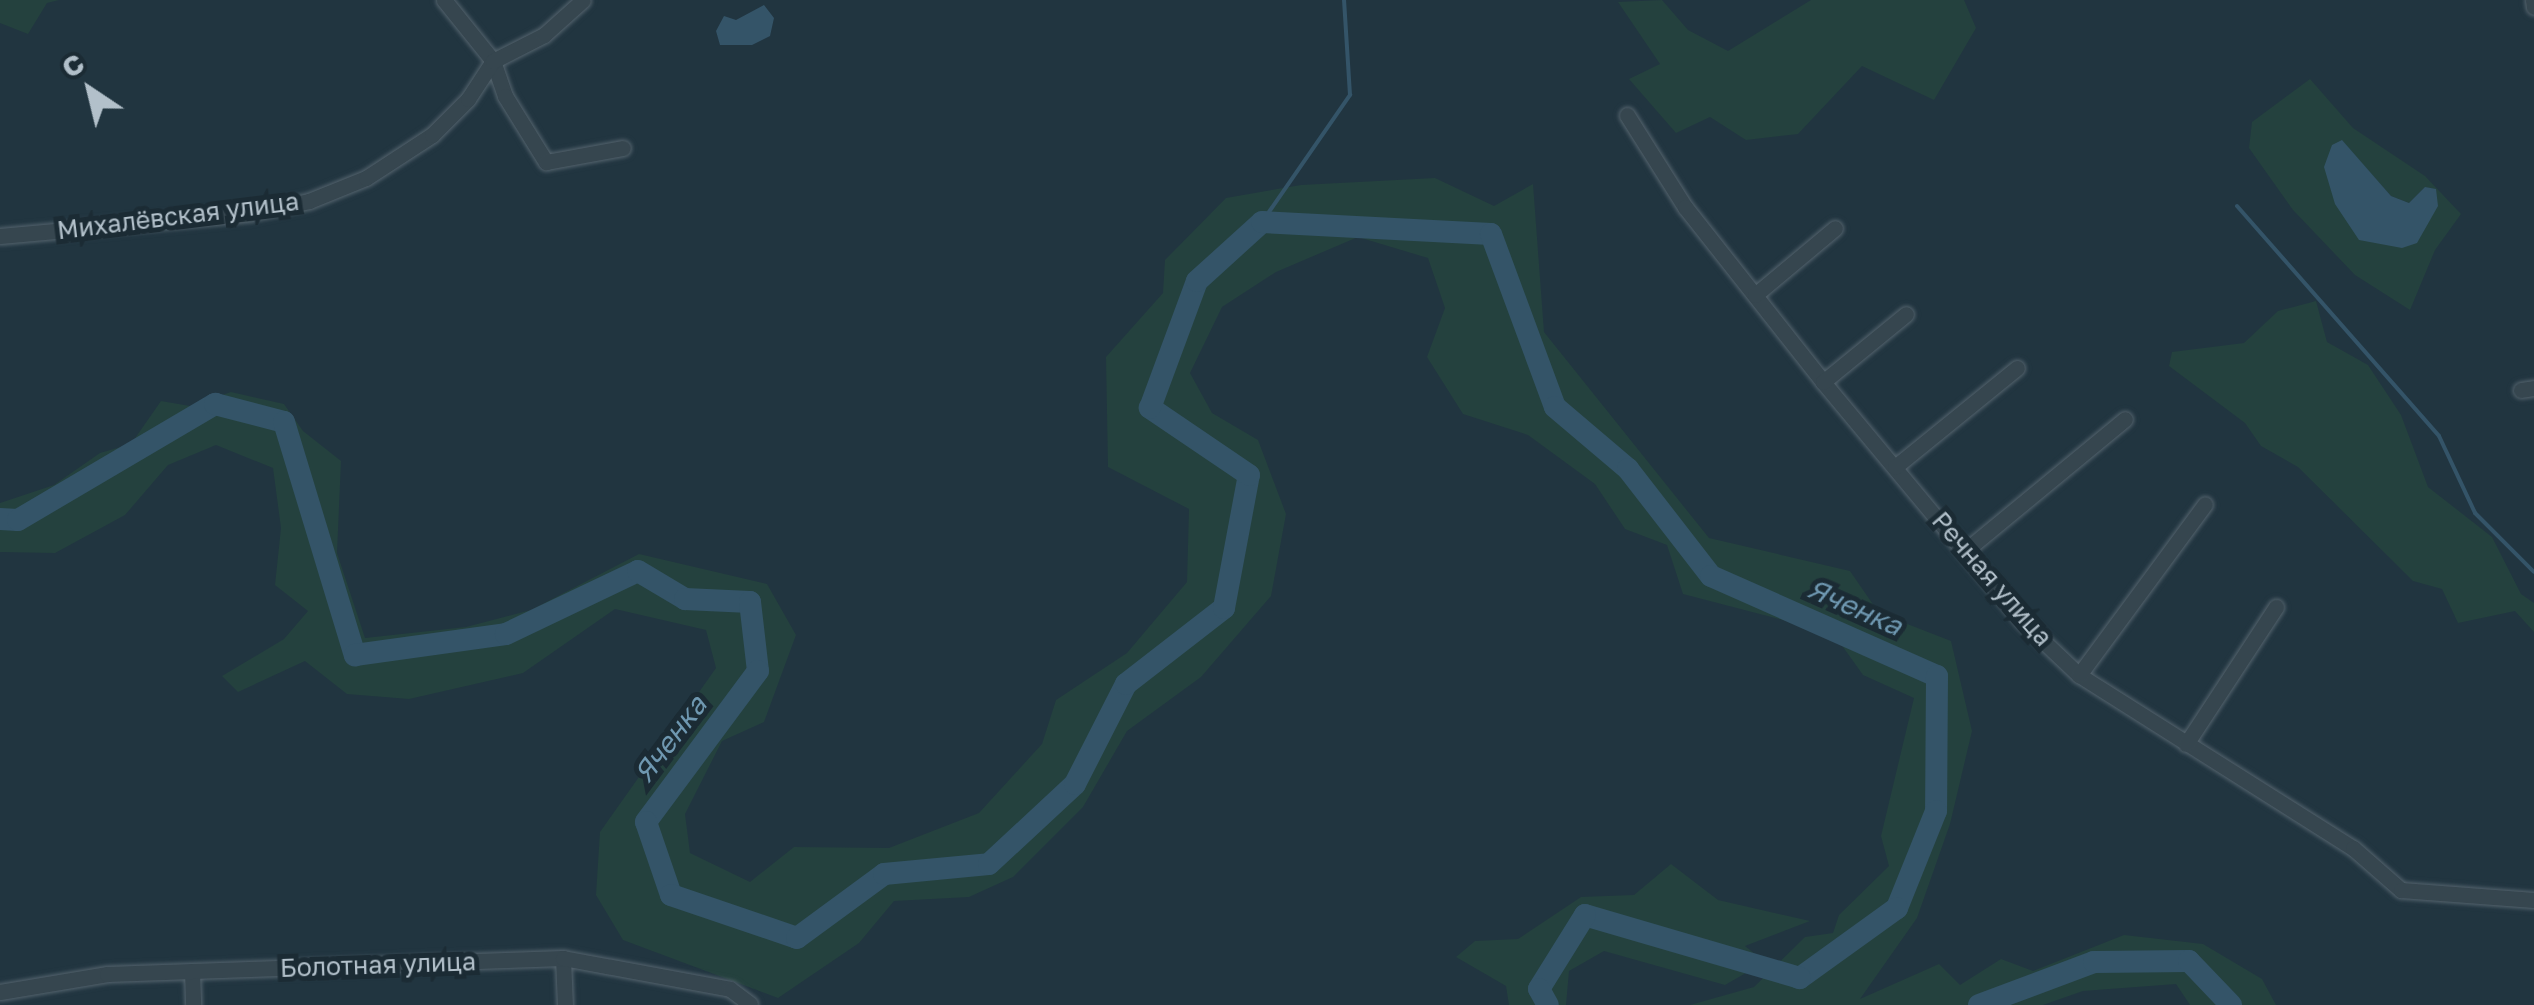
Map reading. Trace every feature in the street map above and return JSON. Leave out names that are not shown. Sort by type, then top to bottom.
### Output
[{"type":"street","points":[[444,0],[493,61],[504,96],[546,162],[623,148]]},
{"type":"street","name":"Михалёвская улица","points":[[0,236],[251,213],[308,201],[366,178],[432,135],[468,99],[493,61],[544,35],[583,0]]},
{"type":"street","name":"Речная улица","points":[[1627,116],[1685,207],[1823,382],[2022,621],[2079,674],[2353,848],[2402,890],[2534,900]]},
{"type":"street","points":[[1755,295],[1835,228]]},
{"type":"street","points":[[1823,382],[1906,314]]},
{"type":"street","points":[[1896,466],[2016,368]]},
{"type":"street","points":[[1965,551],[2125,419]]},
{"type":"street","points":[[2079,674],[2204,504]]},
{"type":"street","points":[[2186,744],[2276,607]]},
{"type":"street","points":[[563,958],[564,1005]]},
{"type":"street","name":"Болотная улица","points":[[0,992],[107,974],[563,958],[694,980],[730,989],[750,1004]]},
{"type":"street","points":[[192,971],[194,1005]]},
{"type":"green space","points":[[0,0],[59,0],[47,3],[28,34],[0,23]]},
{"type":"green space","points":[[1662,0],[1688,30],[1728,51],[1811,0],[1964,0],[1976,28],[1934,100],[1862,66],[1798,134],[1746,140],[1710,117],[1676,133],[1629,79],[1660,64],[1618,2]]},
{"type":"green space","points":[[2310,79],[2353,128],[2425,176],[2461,214],[2435,250],[2410,310],[2355,275],[2293,210],[2249,148],[2252,122]],"holes":[[[2342,141],[2391,196],[2409,203],[2425,187],[2402,248]]]},
{"type":"green space","points":[[1435,178],[1494,206],[1533,184],[1544,332],[1709,538],[1850,571],[1879,613],[1951,641],[1972,731],[1950,824],[1917,918],[1860,999],[1939,964],[1960,985],[2001,959],[2033,971],[2124,935],[2203,944],[2262,979],[2276,1005],[2190,1005],[2176,984],[2083,991],[2043,1005],[1690,1005],[1754,987],[1805,937],[1833,933],[1839,915],[1889,866],[1881,836],[1914,698],[1863,675],[1833,633],[1683,594],[1667,545],[1625,529],[1595,484],[1528,435],[1463,414],[1427,357],[1445,308],[1428,258],[1358,237],[1276,272],[1222,307],[1190,373],[1212,413],[1258,440],[1286,514],[1271,596],[1201,677],[1127,731],[1083,807],[1013,877],[969,897],[894,901],[859,943],[778,998],[623,940],[596,895],[600,832],[716,668],[706,630],[615,609],[523,673],[409,699],[347,694],[305,661],[238,692],[222,676],[284,639],[308,611],[275,585],[281,528],[273,468],[216,445],[168,465],[125,515],[55,553],[0,552],[0,503],[54,485],[100,453],[131,444],[161,401],[190,406],[231,392],[284,404],[303,431],[341,461],[337,553],[365,638],[466,627],[531,610],[639,554],[767,584],[796,635],[764,722],[722,741],[685,814],[690,853],[750,882],[794,847],[889,848],[979,813],[1042,744],[1056,700],[1127,653],[1187,582],[1189,509],[1108,467],[1106,357],[1163,293],[1165,260],[1226,198],[1301,185]]},
{"type":"green space","points":[[2316,301],[2327,342],[2368,365],[2401,415],[2428,487],[2492,537],[2521,594],[2534,603],[2534,632],[2515,611],[2458,623],[2442,589],[2413,581],[2298,467],[2261,446],[2245,423],[2169,366],[2172,352],[2244,343],[2278,311]]},
{"type":"green space","points":[[1671,864],[1718,900],[1810,921],[1745,946],[1765,962],[1725,985],[1604,951],[1569,971],[1566,1005],[1509,1005],[1506,986],[1456,957],[1475,941],[1518,939],[1581,897],[1634,895]]},
{"type":"water","points":[[764,5],[774,18],[770,36],[752,45],[720,45],[716,31],[724,16],[736,20]]},
{"type":"water","points":[[2342,140],[2391,196],[2409,203],[2425,187],[2436,189],[2438,206],[2417,243],[2402,248],[2359,240],[2335,204],[2324,167],[2332,145]]},
{"type":"waterway","name":"Яченка","points":[[1262,222],[1350,95],[1344,0]]},
{"type":"waterway","points":[[2237,206],[2439,436],[2475,513],[2534,572]]},
{"type":"waterway","name":"Яченка","points":[[0,519],[18,520],[215,404],[284,422],[355,655],[506,634],[638,571],[685,599],[750,602],[758,671],[646,822],[671,895],[797,938],[884,874],[989,864],[1075,784],[1126,684],[1224,608],[1249,475],[1150,408],[1197,281],[1262,222],[1491,234],[1555,407],[1628,469],[1711,576],[1937,676],[1936,811],[1897,908],[1800,978],[1585,915],[1539,989],[1548,1005]]},
{"type":"waterway","name":"Яченка","points":[[1979,1005],[2094,962],[2189,961],[2231,1005]]}]
